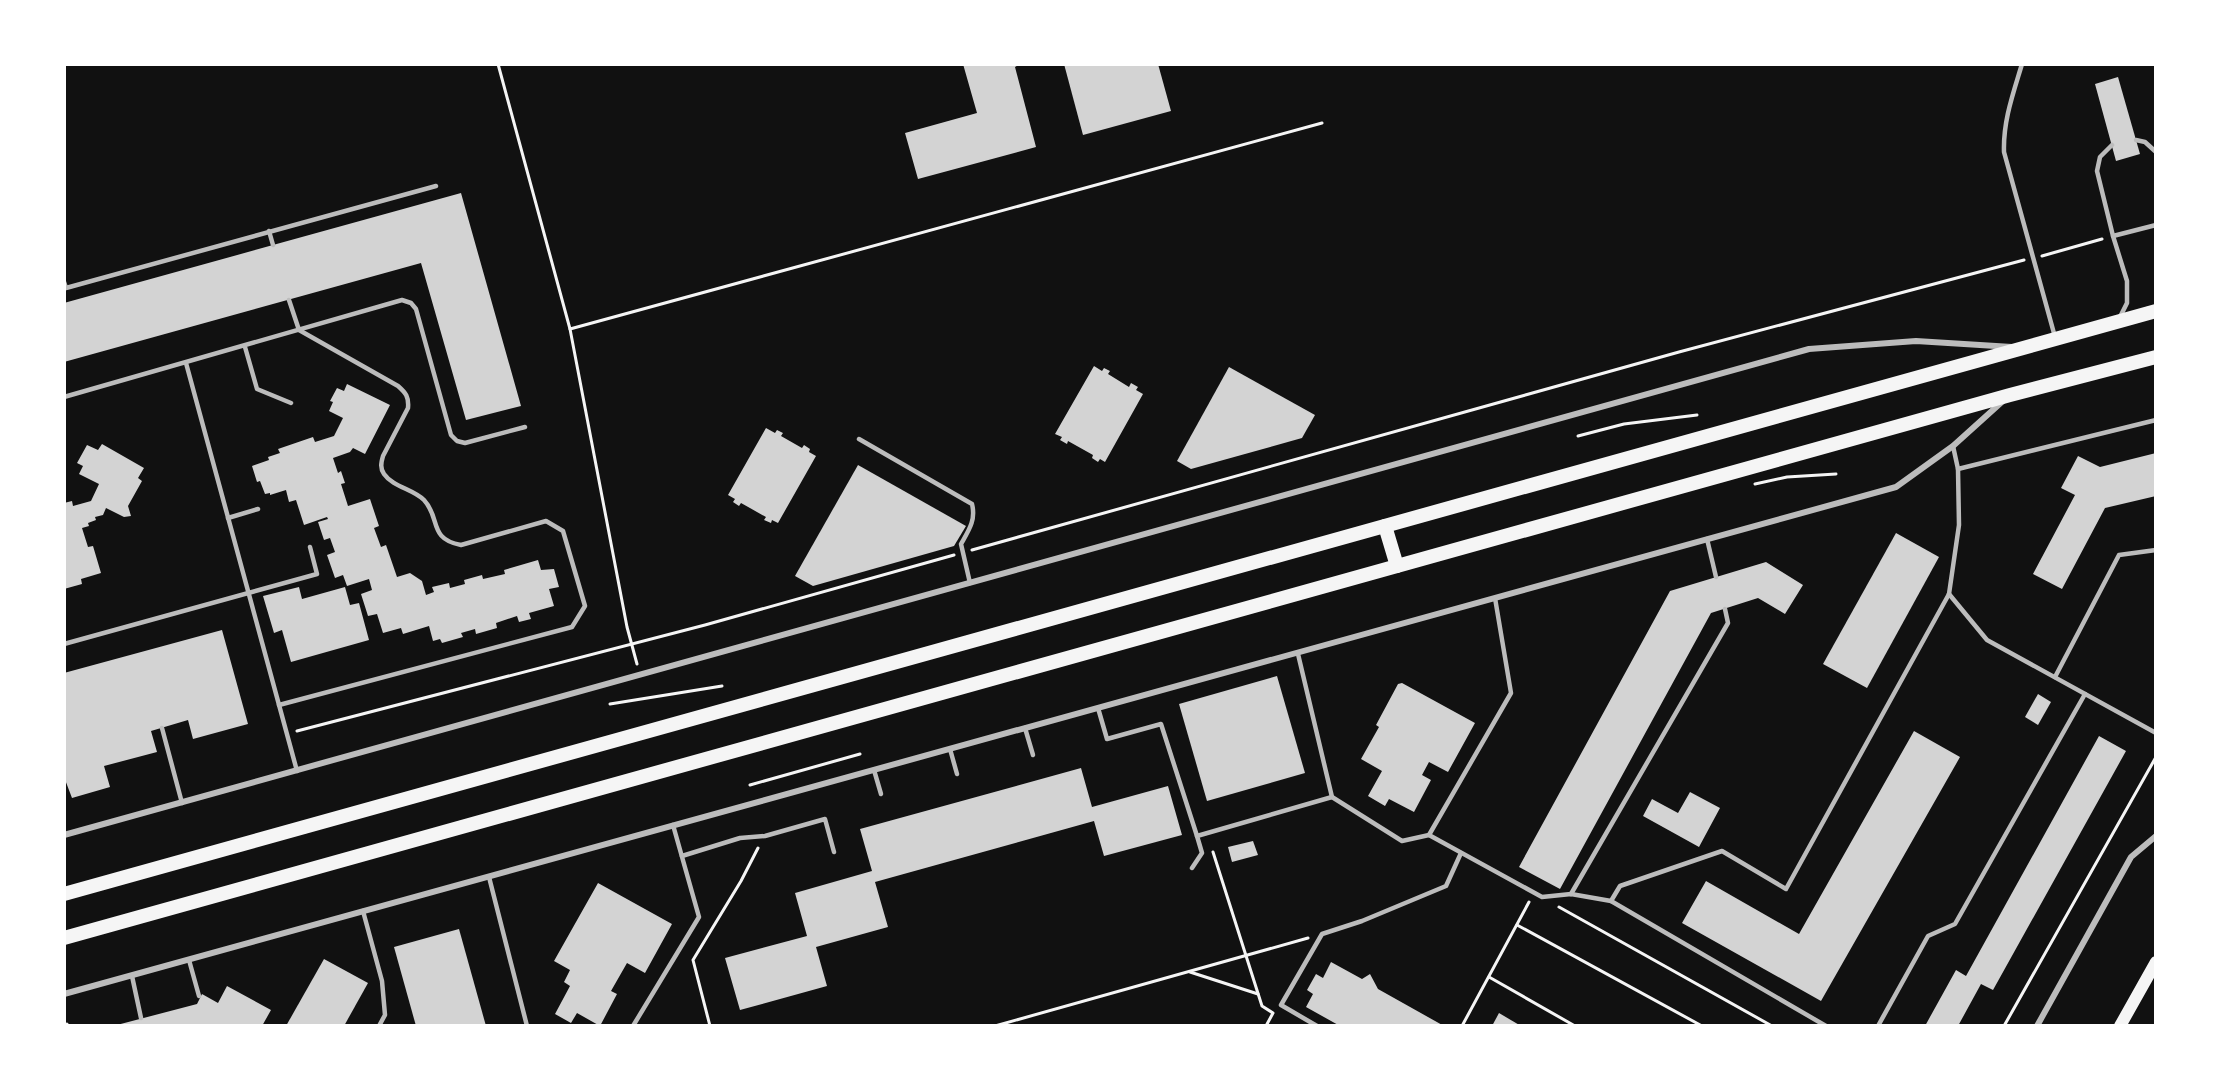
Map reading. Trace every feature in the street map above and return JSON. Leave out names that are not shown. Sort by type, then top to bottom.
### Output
[{"type":"main road","points":[[64,894],[2156,311]]},
{"type":"main road","points":[[64,938],[2010,395],[2156,357]]},
{"type":"main road","points":[[1385,526],[1396,566]]},
{"type":"main road","points":[[2120,1026],[2156,962]]},
{"type":"street","points":[[64,835],[1809,349],[1916,341],[2024,348]]},
{"type":"street","points":[[64,994],[1896,487],[1953,446],[2010,395]]},
{"type":"street","points":[[2037,1026],[2131,857],[2156,836]]},
{"type":"lane","points":[[2022,64],[2003,132],[2004,152],[2055,339]]},
{"type":"lane","points":[[2136,140],[2145,142],[2156,152]]},
{"type":"lane","points":[[2112,145],[2100,157],[2097,171],[2127,281],[2127,303],[2118,321]]},
{"type":"lane","points":[[65,286],[436,186]]},
{"type":"lane","points":[[2113,236],[2156,225]]},
{"type":"lane","points":[[269,231],[273,245]]},
{"type":"lane","points":[[279,705],[572,627],[585,606],[563,531],[546,521],[460,545],[442,538],[436,531],[430,508],[425,501],[416,493],[390,480],[380,463],[408,408],[409,400],[406,393],[398,386],[299,330],[289,300]]},
{"type":"lane","points":[[64,397],[245,347],[402,300],[411,303],[416,309],[451,435],[457,441],[465,443],[525,426]]},
{"type":"lane","points":[[245,347],[257,389],[291,403]]},
{"type":"lane","points":[[186,363],[297,771]]},
{"type":"lane","points":[[1958,469],[2156,420]]},
{"type":"lane","points":[[860,439],[972,504],[974,513],[972,523],[961,544],[970,583]]},
{"type":"lane","points":[[1611,901],[1620,886],[1722,851],[1786,889],[1949,594],[1959,525],[1958,469],[1953,446]]},
{"type":"lane","points":[[228,518],[258,509]]},
{"type":"lane","points":[[1707,539],[1716,577]]},
{"type":"lane","points":[[64,644],[317,574],[310,547]]},
{"type":"lane","points":[[2055,677],[2119,555],[2156,550]]},
{"type":"lane","points":[[1949,594],[1987,640],[2156,733]]},
{"type":"lane","points":[[1429,835],[1511,693],[1495,598]]},
{"type":"lane","points":[[1571,894],[1728,623],[1725,609]]},
{"type":"lane","points":[[1298,654],[1332,797],[1402,841],[1429,835],[1542,897],[1571,894],[1611,901],[1826,1026]]},
{"type":"lane","points":[[1878,1026],[1928,936],[1955,924],[2085,694]]},
{"type":"lane","points":[[1098,708],[1107,739],[1161,724],[1202,853],[1192,868]]},
{"type":"lane","points":[[162,728],[182,803]]},
{"type":"lane","points":[[1025,728],[1033,755]]},
{"type":"lane","points":[[950,749],[957,774]]},
{"type":"lane","points":[[874,770],[881,794]]},
{"type":"lane","points":[[1197,836],[1332,797]]},
{"type":"lane","points":[[682,856],[740,838],[765,836],[825,819],[834,852]]},
{"type":"lane","points":[[633,1026],[699,916],[674,825]]},
{"type":"lane","points":[[1317,1026],[1281,1005],[1322,934],[1362,921],[1446,886],[1461,853]]},
{"type":"lane","points":[[489,877],[527,1026]]},
{"type":"lane","points":[[363,911],[382,981],[385,1015],[379,1026]]},
{"type":"lane","points":[[189,960],[199,996]]},
{"type":"lane","points":[[132,976],[141,1018]]},
{"type":"path","points":[[498,64],[570,329],[640,675]]},
{"type":"path","points":[[570,329],[1322,123]]},
{"type":"path","points":[[287,733],[632,644],[1679,352],[2113,236]]},
{"type":"path","points":[[1578,436],[1624,424],[1697,415]]},
{"type":"path","points":[[1753,485],[1787,477],[1836,474]]},
{"type":"path","points":[[610,704],[722,686]]},
{"type":"path","points":[[750,785],[860,754]]},
{"type":"path","points":[[2004,1026],[2156,757]]},
{"type":"path","points":[[710,1026],[693,960],[741,881],[765,836]]},
{"type":"path","points":[[1218,867],[1262,1006],[1273,1013],[1266,1026]]},
{"type":"path","points":[[1462,1026],[1534,893]]},
{"type":"path","points":[[1542,897],[1772,1026]]},
{"type":"path","points":[[1517,925],[1702,1026]]},
{"type":"path","points":[[995,1026],[1322,934]]},
{"type":"path","points":[[1188,971],[1258,995]]},
{"type":"path","points":[[1489,977],[1575,1026]]},
{"type":"building","points":[[963,64],[1020,64],[1015,67],[1036,147],[918,179],[905,133],[977,113]]},
{"type":"building","points":[[1064,64],[1158,64],[1171,111],[1083,135]]},
{"type":"building","points":[[2118,77],[2140,154],[2116,161],[2095,84]]},
{"type":"building","points":[[461,193],[521,406],[466,420],[421,263],[64,362],[64,303]]},
{"type":"building","points":[[1094,366],[1102,371],[1104,368],[1110,371],[1108,374],[1129,387],[1131,383],[1138,387],[1136,390],[1143,394],[1105,462],[1100,459],[1098,462],[1092,458],[1093,455],[1068,441],[1067,444],[1060,440],[1062,437],[1055,434]]},
{"type":"building","points":[[1229,367],[1315,415],[1302,438],[1191,469],[1177,461]]},
{"type":"building","points":[[347,384],[390,405],[365,454],[353,448],[350,452],[333,458],[338,473],[341,471],[345,483],[341,484],[348,506],[370,499],[379,526],[374,528],[381,547],[386,545],[397,577],[410,573],[422,581],[426,595],[434,592],[432,587],[449,583],[450,588],[465,584],[464,580],[482,575],[483,579],[505,574],[504,570],[538,560],[541,570],[554,569],[559,587],[549,589],[554,606],[529,613],[531,619],[519,622],[517,616],[496,623],[497,628],[476,634],[475,629],[461,633],[463,637],[442,643],[440,639],[433,641],[429,626],[403,634],[401,628],[383,633],[377,614],[368,616],[361,594],[372,590],[369,579],[347,586],[343,575],[335,578],[327,555],[335,552],[330,538],[324,540],[318,522],[328,519],[327,517],[304,525],[296,500],[289,502],[286,490],[270,495],[270,493],[265,494],[260,481],[257,482],[252,466],[280,453],[278,449],[313,437],[315,442],[334,436],[343,418],[329,411],[333,402],[330,401],[337,388],[344,391]]},
{"type":"building","points":[[766,428],[775,433],[777,430],[783,433],[781,436],[802,448],[804,445],[816,456],[778,523],[764,520],[766,517],[741,503],[739,506],[733,502],[735,499],[728,495]]},
{"type":"building","points":[[102,444],[144,468],[138,478],[142,481],[128,506],[131,516],[124,517],[106,508],[103,515],[95,517],[96,520],[88,523],[89,526],[82,528],[88,547],[93,546],[101,573],[81,579],[82,584],[64,589],[64,503],[72,501],[73,506],[91,501],[99,484],[79,474],[83,466],[77,463],[87,445],[98,450]]},
{"type":"building","points":[[2156,453],[2156,496],[2105,508],[2062,589],[2033,574],[2075,495],[2061,488],[2078,456],[2100,467]]},
{"type":"building","points":[[858,465],[966,526],[954,546],[813,586],[795,576]]},
{"type":"building","points":[[1896,533],[1939,557],[1867,688],[1823,664]]},
{"type":"building","points":[[1766,562],[1803,585],[1785,614],[1758,598],[1711,613],[1560,889],[1519,867],[1670,591]]},
{"type":"building","points":[[299,587],[302,599],[345,587],[350,605],[359,603],[369,640],[291,662],[282,630],[274,633],[263,596]]},
{"type":"building","points":[[222,630],[248,724],[193,739],[188,720],[151,731],[157,752],[104,766],[110,787],[72,798],[64,777],[64,673]]},
{"type":"building","points":[[1277,676],[1305,773],[1207,801],[1179,704]]},
{"type":"building","points":[[1402,683],[1475,723],[1448,772],[1429,762],[1422,775],[1431,780],[1414,812],[1389,799],[1385,806],[1368,796],[1382,771],[1361,759],[1379,727],[1376,725],[1398,684]]},
{"type":"building","points":[[2038,694],[2051,702],[2038,725],[2025,717]]},
{"type":"building","points":[[1914,731],[1960,757],[1821,1001],[1682,923],[1706,881],[1799,934]]},
{"type":"building","points":[[2099,736],[2126,751],[1993,990],[1981,984],[1958,1026],[1925,1026],[1956,970],[1966,976]]},
{"type":"building","points":[[1081,768],[1092,807],[1168,786],[1182,835],[1104,856],[1094,821],[875,882],[888,927],[816,947],[827,986],[740,1010],[725,958],[807,936],[795,893],[872,871],[860,829]]},
{"type":"building","points":[[1690,792],[1720,808],[1699,847],[1643,816],[1652,799],[1678,813]]},
{"type":"building","points":[[1253,841],[1258,855],[1232,862],[1228,847]]},
{"type":"building","points":[[598,883],[672,924],[645,973],[627,963],[611,991],[617,994],[600,1026],[577,1013],[571,1023],[555,1014],[570,986],[564,982],[570,970],[554,961]]},
{"type":"building","points":[[459,929],[486,1026],[416,1026],[394,947]]},
{"type":"building","points":[[324,959],[368,983],[344,1026],[286,1026]]},
{"type":"building","points":[[1331,962],[1362,979],[1370,974],[1378,989],[1444,1026],[1340,1026],[1306,1007],[1313,994],[1307,990],[1316,974],[1323,978]]},
{"type":"building","points":[[227,986],[271,1010],[262,1026],[113,1026],[197,1004],[202,994],[218,1003]]},
{"type":"building","points":[[1499,1013],[1521,1026],[1492,1026]]}]
